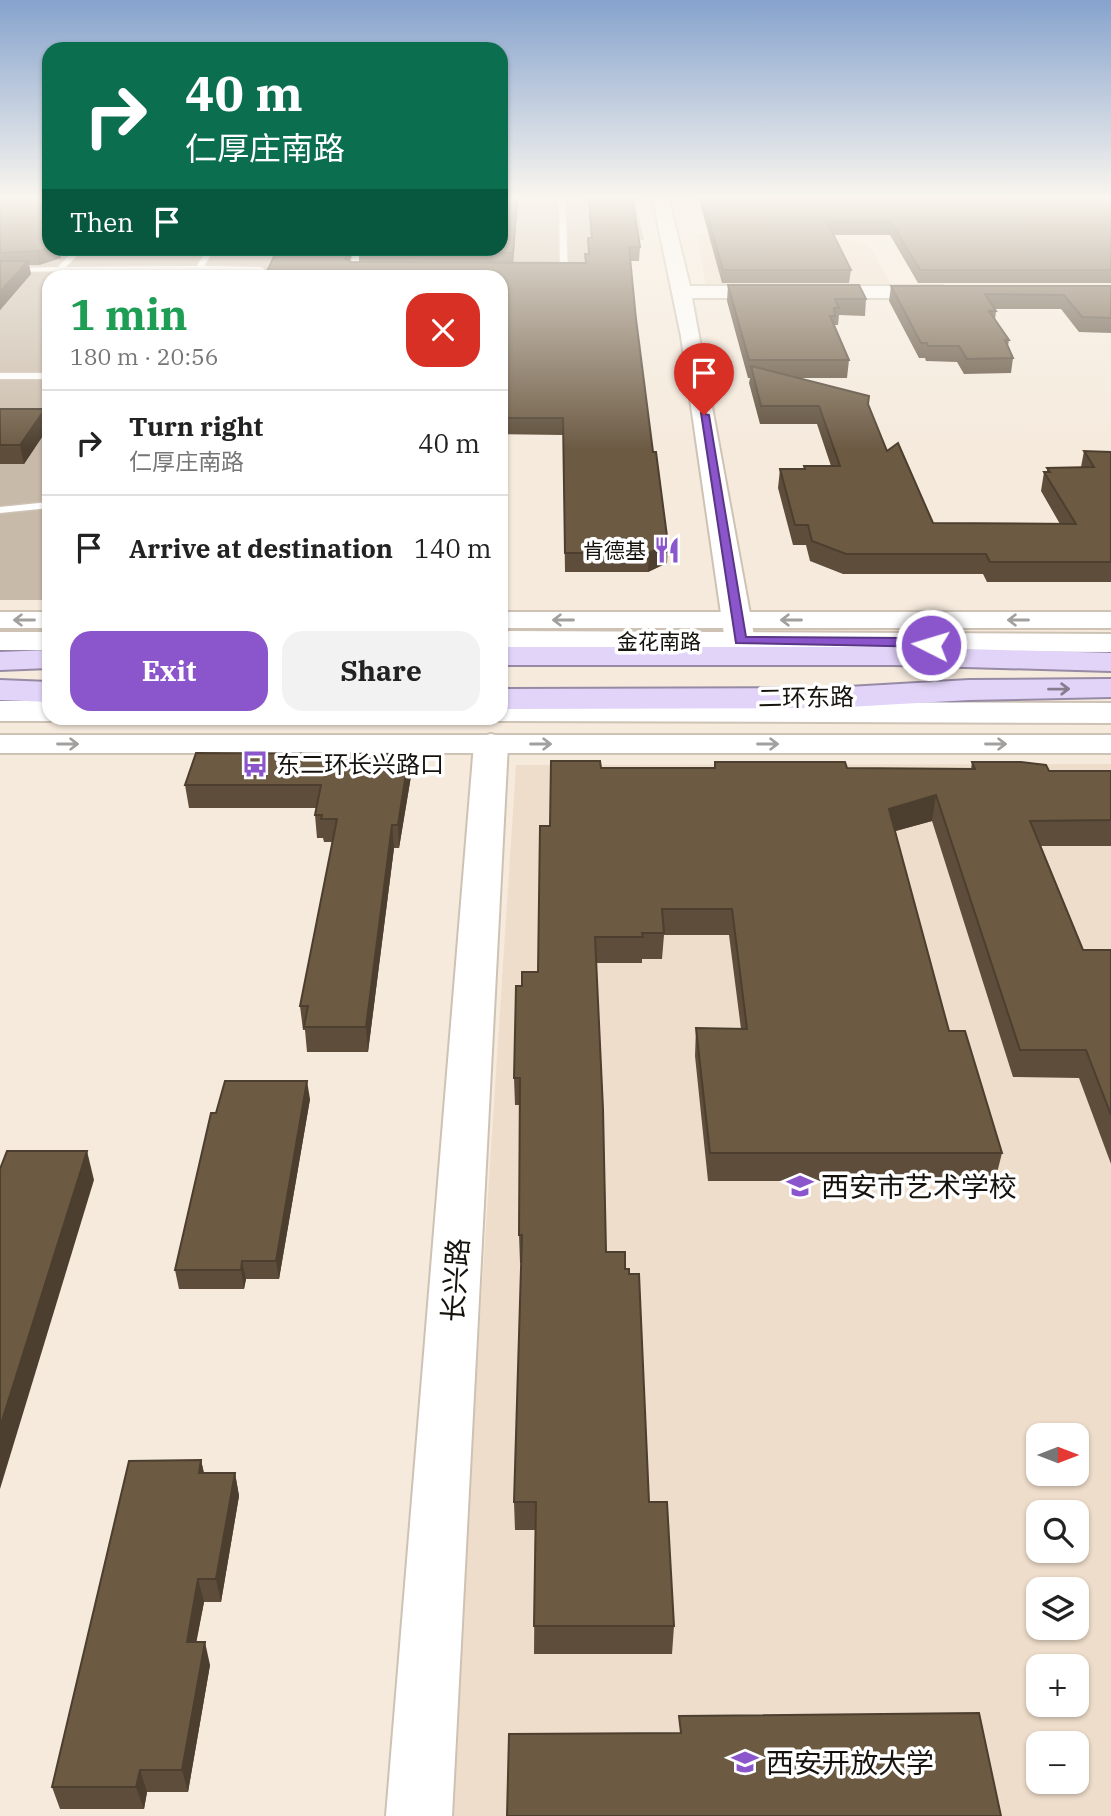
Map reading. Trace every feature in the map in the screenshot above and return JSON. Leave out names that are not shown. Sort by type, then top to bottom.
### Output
[{"type":"highway","points":[[904,642],[1066,660]]},
{"type":"highway","name":"二环东路","points":[[508,656],[894,656],[1111,662]]},
{"type":"highway","name":"二环东路","points":[[508,717],[969,690],[1111,688]]},
{"type":"highway","points":[[4,697],[42,694]]},
{"type":"highway","points":[[696,711],[831,698]]},
{"type":"street","points":[[679,281],[739,631]]},
{"type":"street","points":[[682,292],[959,292]]},
{"type":"street","points":[[0,620],[42,620]]},
{"type":"street","points":[[508,620],[739,631],[1111,620]]},
{"type":"street","name":"金花南路","points":[[508,640],[739,631],[904,642],[1111,643]]},
{"type":"street","points":[[0,641],[35,655]]},
{"type":"street","points":[[4,697],[42,709]]},
{"type":"street","points":[[508,718],[696,711],[1111,713]]},
{"type":"street","points":[[508,718],[1111,744]]},
{"type":"street","points":[[0,744],[363,725]]},
{"type":"street","name":"长兴路","points":[[419,1816],[497,725]]},
{"type":"lane","points":[[0,376],[42,376]]},
{"type":"lane","points":[[0,510],[42,506]]},
{"type":"shaded area","points":[[0,281],[42,281],[42,600],[0,600]]},
{"type":"shaded area","points":[[705,281],[889,281],[893,288],[706,287]]},
{"type":"shaded area","name":"西安市艺术学校","points":[[1111,764],[1111,1816],[451,1816],[455,1703],[516,765]]},
{"type":"building","points":[[0,281],[10,281],[0,292]]},
{"type":"building","points":[[508,281],[632,281],[653,452],[656,452],[668,544],[649,553],[565,553],[563,418],[508,418]]},
{"type":"building","points":[[728,285],[859,285],[866,299],[835,299],[839,308],[834,308],[835,316],[830,316],[849,360],[749,360]]},
{"type":"building","points":[[891,286],[1111,286],[1111,318],[1082,317],[1064,295],[985,294],[996,311],[989,311],[1009,340],[1005,340],[1013,358],[967,359],[959,346],[928,346],[927,343],[921,343]]},
{"type":"building","points":[[751,366],[869,396],[868,404],[887,451],[898,443],[933,523],[1076,524],[1044,472],[1050,472],[1047,468],[1094,467],[1084,451],[1111,452],[1111,562],[990,562],[986,554],[846,554],[812,541],[808,525],[795,525],[780,469],[840,466],[819,406],[761,406]]},
{"type":"building","points":[[0,409],[42,409],[42,413],[20,445],[0,445]]},
{"type":"building","points":[[196,753],[409,754],[398,825],[392,825],[366,1027],[304,1027],[308,1006],[300,1006],[337,819],[321,819],[322,815],[315,815],[321,785],[185,785]]},
{"type":"building","points":[[551,761],[600,761],[601,768],[715,768],[715,762],[845,762],[847,768],[975,769],[972,762],[1021,762],[1046,765],[1049,771],[1111,771],[1111,820],[1030,821],[1083,950],[1111,950],[1111,1115],[1086,1050],[1020,1050],[936,795],[889,809],[949,1031],[965,1031],[1002,1153],[710,1153],[696,1028],[747,1029],[732,909],[662,909],[664,933],[642,933],[643,937],[595,937],[606,1252],[625,1252],[625,1269],[629,1269],[629,1274],[639,1274],[649,1502],[667,1502],[674,1626],[534,1626],[536,1502],[514,1502],[522,1235],[519,1235],[520,1078],[514,1078],[516,986],[522,986],[522,972],[538,972],[540,826],[550,826]]},
{"type":"building","points":[[225,1081],[307,1081],[276,1261],[242,1261],[241,1270],[175,1270],[211,1113],[216,1113]]},
{"type":"building","points":[[7,1151],[87,1151],[0,1427],[0,1169]]},
{"type":"building","points":[[201,1460],[199,1473],[235,1473],[216,1579],[198,1579],[187,1642],[205,1642],[182,1770],[140,1770],[136,1787],[52,1787],[129,1461]]},
{"type":"building","points":[[979,1713],[1001,1816],[507,1816],[509,1734],[681,1733],[679,1716]]},
{"type":"place","name":"肯德基","points":[[667,550]]},
{"type":"place","name":"东二环长兴路口","points":[[255,764]]},
{"type":"place","name":"西安市艺术学校","points":[[800,1186]]},
{"type":"place","name":"西安开放大学","points":[[745,1762]]},
{"type":"route","points":[[704,415],[740,641],[904,642],[931,645]]}]
